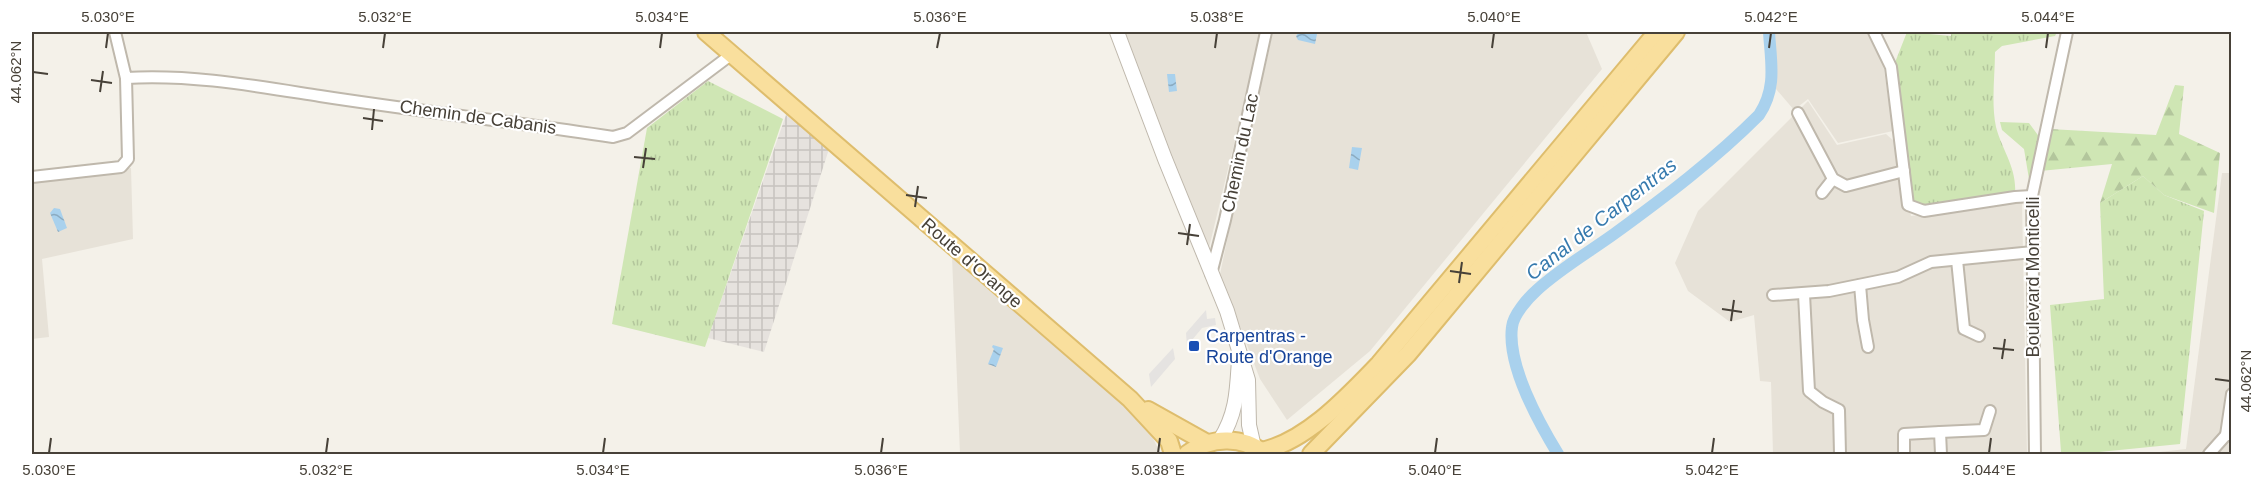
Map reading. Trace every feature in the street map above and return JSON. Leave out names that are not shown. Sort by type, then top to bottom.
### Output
[{"type":"main road","name":"Route d'Orange","points":[[706,32],[1130,399],[1169,441],[1173,454]]},
{"type":"main road","points":[[1187,454],[1214,442],[1243,442],[1260,451],[1281,445],[1314,424],[1344,399],[1379,364],[1657,32]]},
{"type":"main road","points":[[1311,454],[1364,402],[1408,354],[1676,32]]},
{"type":"main road","name":"Route d'Orange","points":[[1130,399],[1214,442]]},
{"type":"street","points":[[32,177],[121,167],[128,159],[126,78],[115,32]]},
{"type":"street","points":[[1117,32],[1227,311],[1248,380],[1249,425],[1260,451]]},
{"type":"street","name":"Chemin du Lac","points":[[1211,274],[1266,32]]},
{"type":"street","points":[[1874,32],[1891,67],[1908,205],[1924,211],[2032,196]]},
{"type":"street","name":"Boulevard Monticelli","points":[[2035,454],[2032,196],[2067,32]]},
{"type":"street","name":"Chemin de Cabanis","points":[[126,78],[154,76],[271,87],[320,96],[613,136],[627,133],[732,54]]},
{"type":"street","points":[[1798,113],[1833,179],[1846,186],[1904,171]]},
{"type":"street","points":[[1822,192],[1833,179]]},
{"type":"street","points":[[1773,295],[1804,294],[1898,278],[1931,262],[2033,252]]},
{"type":"street","points":[[1957,260],[1964,329],[1979,336]]},
{"type":"street","points":[[1860,285],[1868,347]]},
{"type":"street","points":[[1804,294],[1809,391],[1823,402],[1839,410],[1840,454]]},
{"type":"street","points":[[1214,442],[1231,422],[1239,354]]},
{"type":"street","points":[[2209,454],[2229,435],[2232,394]]},
{"type":"street","points":[[1904,454],[1904,434],[1984,430],[1990,411]]},
{"type":"street","points":[[1940,432],[1941,454]]},
{"type":"shaded area","points":[[1125,32],[1261,32],[1208,252]]},
{"type":"shaded area","points":[[1273,32],[1586,32],[1602,69],[1370,351],[1287,420],[1260,379],[1220,274]]},
{"type":"shaded area","points":[[1775,32],[1870,32],[1883,63],[1893,131],[1838,143],[1808,99],[1794,110],[1776,89]]},
{"type":"shaded area","points":[[1808,101],[1837,145],[1886,134],[1895,142],[1911,216],[2022,202],[2027,454],[1773,454],[1771,382],[1760,381],[1754,315],[1730,322],[1688,291],[1675,263],[1698,211]]},
{"type":"shaded area","points":[[786,115],[829,149],[764,352],[708,338]]},
{"type":"shaded area","points":[[131,168],[133,239],[42,259],[49,337],[32,339],[32,176]]},
{"type":"shaded area","points":[[2222,173],[2231,173],[2231,454],[2142,454],[2186,449]]},
{"type":"shaded area","points":[[952,257],[1146,425],[1161,454],[960,454]]},
{"type":"shaded area","points":[[1206,310],[1207,319],[1215,318],[1216,325],[1202,328],[1187,346],[1186,333]]},
{"type":"shaded area","points":[[1173,348],[1175,359],[1151,387],[1149,374]]},
{"type":"green space","points":[[1907,32],[1951,36],[1951,32],[2057,32],[2055,36],[2002,46],[1995,52],[1993,99],[1996,127],[2014,175],[2015,193],[1923,207],[1911,203],[1894,65]]},
{"type":"green space","points":[[708,81],[783,119],[705,347],[612,324],[647,128]]},
{"type":"green space","points":[[2175,85],[2184,86],[2179,134],[2220,153],[2214,213],[2164,195],[2143,176],[2100,203],[2112,164],[2040,171],[2050,129],[2156,135]]},
{"type":"green space","points":[[2000,122],[2029,123],[2040,138],[2038,154],[2029,179],[2024,149],[2002,130]]},
{"type":"green space","points":[[2143,176],[2164,195],[2204,211],[2180,444],[2079,454],[2061,452],[2050,305],[2104,299],[2100,203]]},
{"type":"water","points":[[1299,32],[1317,34],[1315,44],[1298,40],[1296,36]]},
{"type":"water","points":[[1167,74],[1175,74],[1177,91],[1169,92]]},
{"type":"water","points":[[1352,147],[1362,148],[1358,170],[1349,168]]},
{"type":"water","points":[[54,208],[60,209],[67,228],[58,232],[50,213]]},
{"type":"water","points":[[993,345],[1003,348],[996,367],[988,364],[994,349]]},
{"type":"waterway","name":"Canal de Carpentras","points":[[1558,454],[1519,376],[1512,342],[1515,317],[1529,297],[1546,282],[1671,192],[1759,115],[1765,105],[1771,85],[1769,32]]},
{"type":"place","name":"Carpentras - Route d'Orange","points":[[1194,346]]}]
